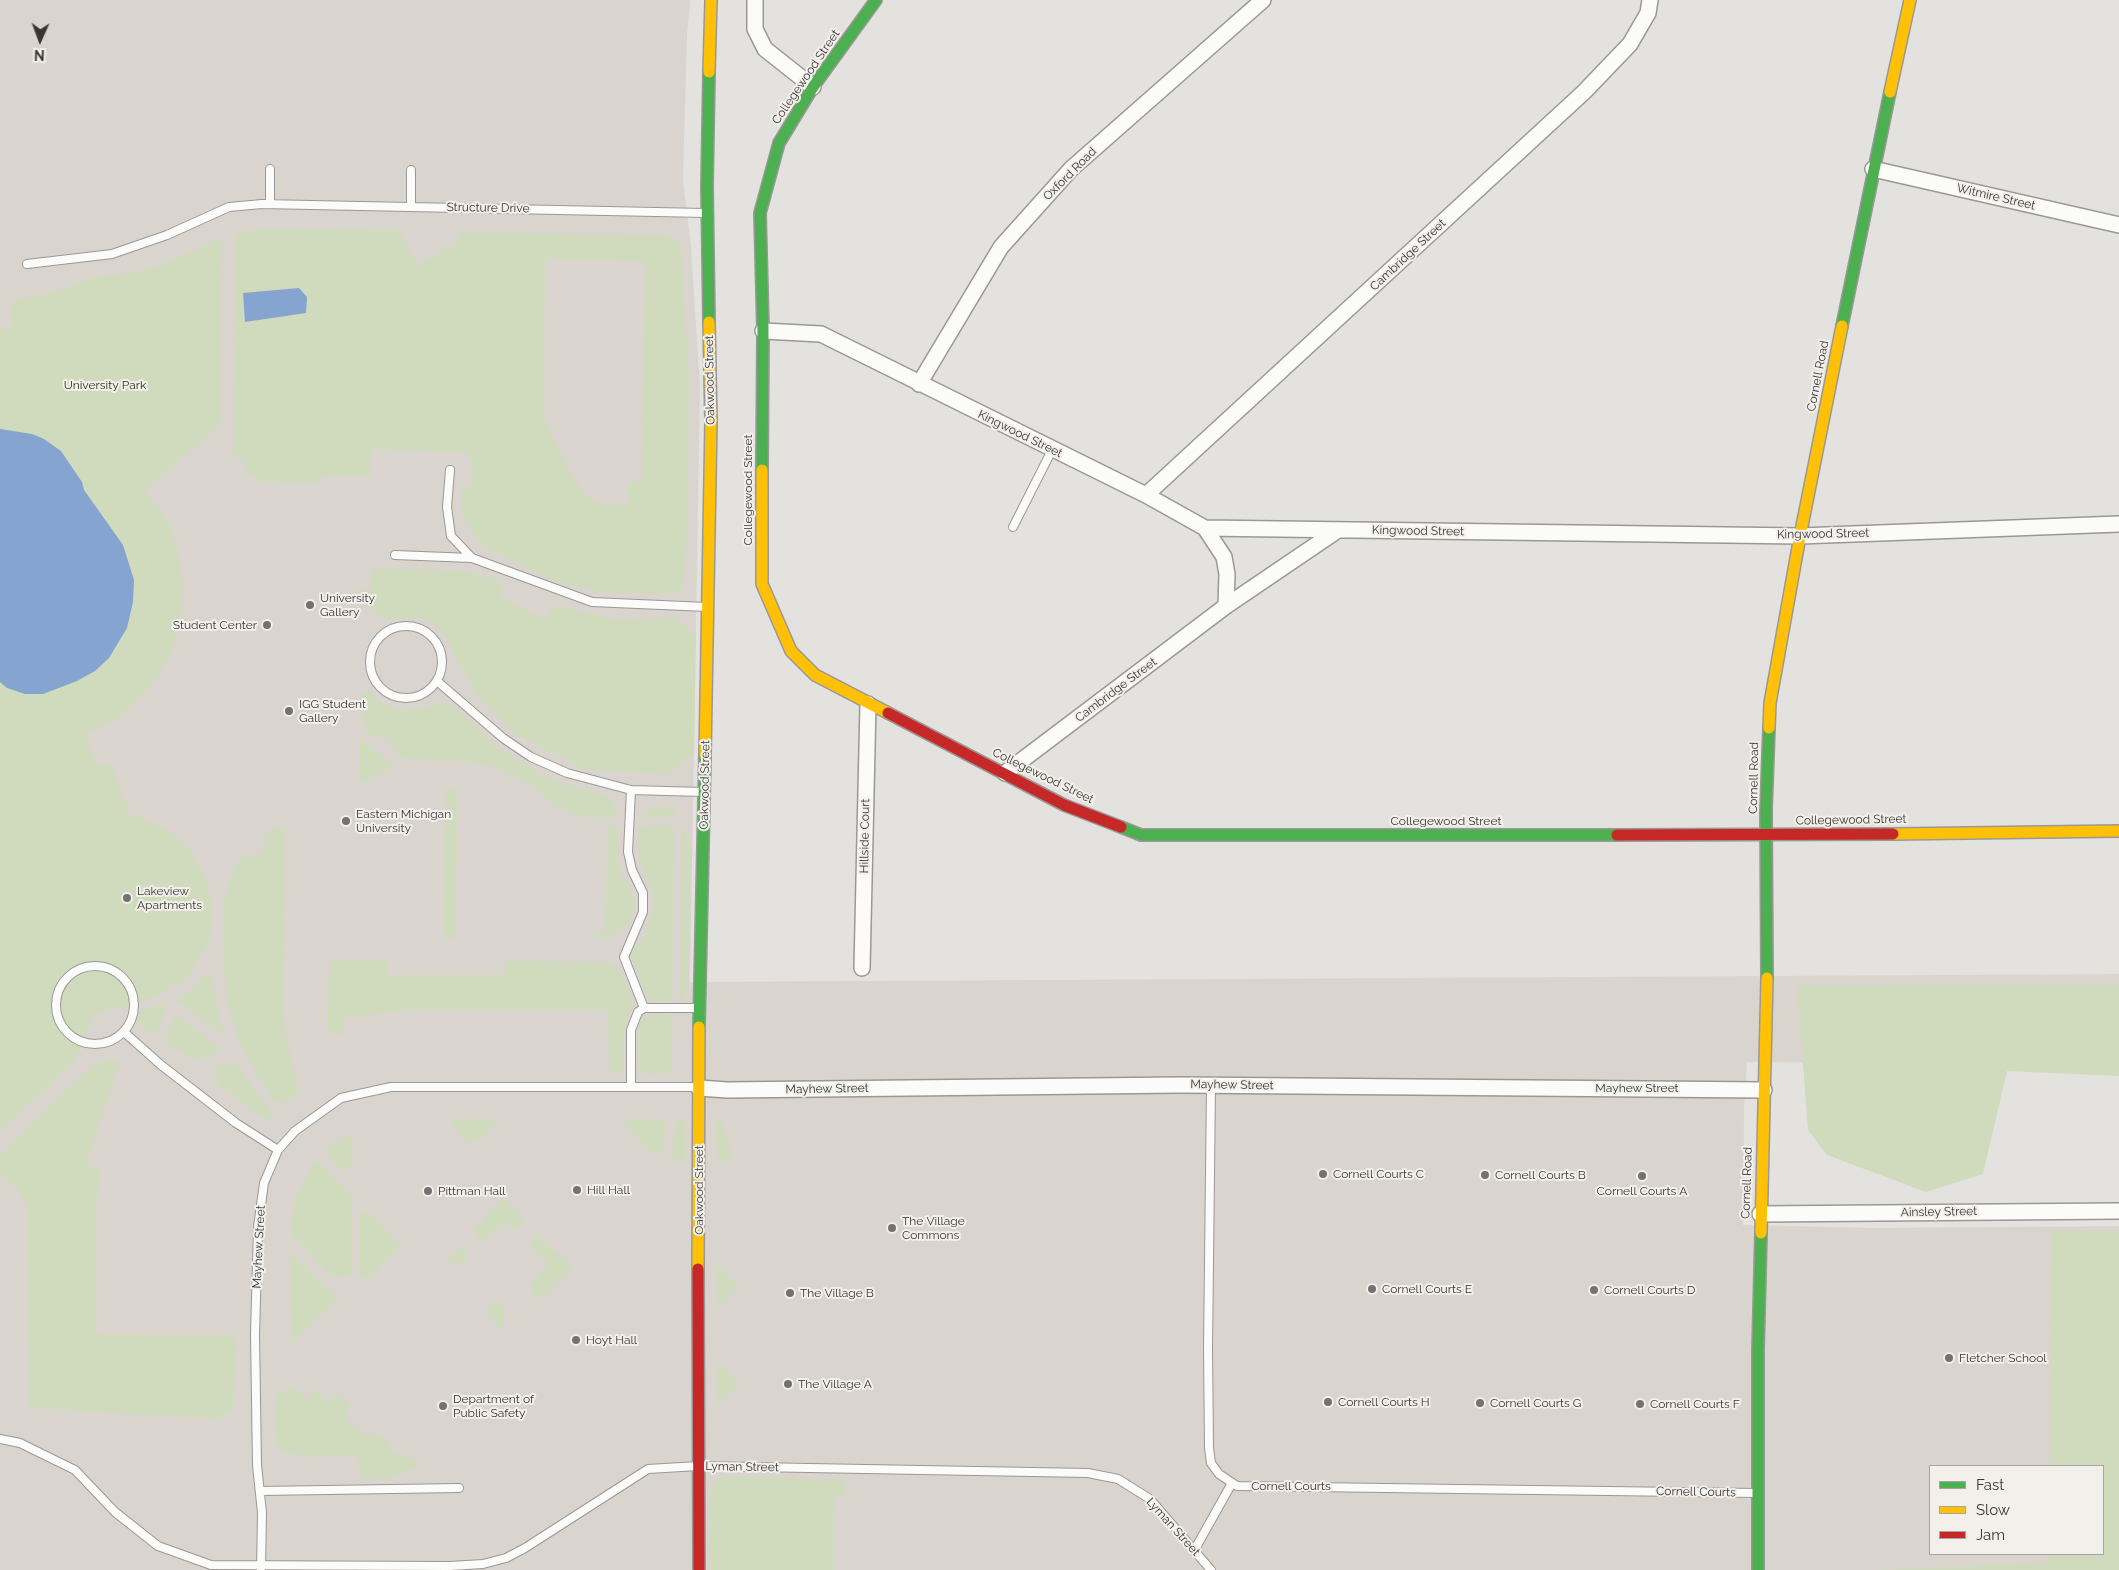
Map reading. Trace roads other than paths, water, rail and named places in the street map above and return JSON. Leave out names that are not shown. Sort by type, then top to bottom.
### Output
[{"type":"street","name":"Oakwood Street","points":[[700,1570],[698,1466],[698,1008],[709,607],[711,422],[707,213],[711,0]]},
{"type":"street","points":[[755,0],[755,28],[765,49],[813,86]]},
{"type":"street","name":"Collegewood Street","points":[[876,0],[813,86],[779,142],[760,212],[763,331],[762,584],[790,651],[815,675],[868,704],[1005,772],[1064,805],[1141,835],[1768,835],[2119,831]]},
{"type":"street","name":"Oxford Road","points":[[919,384],[1001,247],[1065,176],[1263,0]]},
{"type":"street","name":"Cambridge Street","points":[[1146,496],[1584,92],[1630,44],[1648,13],[1650,0]]},
{"type":"street","name":"Cornell Road","points":[[1758,1570],[1760,1214],[1768,835],[1766,810],[1770,703],[1800,536],[1873,169],[1910,0]]},
{"type":"street","name":"Witmire Street","points":[[1873,169],[2119,225]]},
{"type":"street","name":"Kingwood Street","points":[[763,331],[821,334],[1146,496],[1204,528],[1800,536],[2119,524]]},
{"type":"street","points":[[1204,528],[1224,557],[1228,574],[1226,606]]},
{"type":"street","name":"Cambridge Street","points":[[1005,772],[1226,606],[1338,530]]},
{"type":"street","name":"Hillside Court","points":[[862,968],[868,704]]},
{"type":"street","name":"Mayhew Street","points":[[699,1088],[727,1090],[1211,1085],[1764,1090]]},
{"type":"street","name":"Ainsley Street","points":[[1760,1214],[2119,1211]]},
{"type":"lane","points":[[270,169],[270,204]]},
{"type":"lane","points":[[411,170],[411,207]]},
{"type":"lane","name":"Structure Drive","points":[[27,264],[112,254],[167,235],[229,208],[270,204],[707,213]]},
{"type":"lane","points":[[1013,527],[1052,450]]},
{"type":"lane","points":[[450,470],[447,507],[451,536],[472,558]]},
{"type":"lane","points":[[395,555],[472,558],[592,602],[709,607]]},
{"type":"lane","points":[[401,627],[413,627],[424,630],[433,638],[439,648],[442,659],[437,681],[429,690],[419,696],[407,698],[395,696],[384,690],[376,682],[371,658],[374,647],[381,637],[390,630],[401,627]]},
{"type":"lane","points":[[437,681],[503,738],[531,757],[567,774],[631,790],[705,792]]},
{"type":"lane","points":[[631,790],[628,852],[632,870],[641,885],[644,902],[641,920],[625,950],[625,960],[644,1008]]},
{"type":"lane","points":[[96,965],[120,974],[128,984],[134,1002],[131,1021],[124,1032],[114,1039],[101,1044],[88,1043],[76,1039],[66,1031],[59,1020],[56,1007],[57,994],[62,983],[74,971],[96,965]]},
{"type":"lane","points":[[631,1086],[631,1030],[634,1018],[644,1008],[698,1008]]},
{"type":"lane","points":[[124,1032],[161,1065],[236,1123],[278,1150]]},
{"type":"lane","points":[[1195,1549],[1232,1483],[1219,1474],[1211,1463],[1209,1448],[1208,1349],[1211,1085]]},
{"type":"lane","name":"Mayhew Street","points":[[261,1568],[262,1513],[257,1465],[255,1334],[258,1227],[264,1183],[278,1150],[295,1131],[341,1098],[391,1087],[631,1086],[699,1088]]},
{"type":"lane","name":"Lyman Street","points":[[0,1439],[20,1443],[75,1470],[115,1512],[158,1546],[212,1565],[261,1568],[483,1567],[525,1548],[648,1469],[698,1466],[1088,1473],[1118,1479],[1150,1498],[1211,1570]]},
{"type":"lane","name":"Cornell Courts","points":[[1232,1483],[1237,1486],[1758,1492]]},
{"type":"lane","points":[[260,1491],[459,1488]]},
{"type":"water","points":[[299,288],[307,297],[306,313],[245,322],[243,293]]},
{"type":"water","points":[[0,429],[32,434],[44,439],[61,451],[82,482],[84,490],[123,545],[134,580],[133,602],[127,628],[109,658],[95,671],[77,681],[43,694],[25,694],[7,688],[0,682]]},
{"type":"place","name":"University Gallery","points":[[310,605]]},
{"type":"place","name":"Student Center","points":[[267,625]]},
{"type":"place","name":"IGG Student Gallery","points":[[289,711]]},
{"type":"place","name":"Eastern Michigan University","points":[[346,821]]},
{"type":"place","name":"Lakeview Apartments","points":[[127,898]]},
{"type":"place","name":"Cornell Courts C","points":[[1323,1174]]},
{"type":"place","name":"Cornell Courts B","points":[[1485,1175]]},
{"type":"place","name":"Cornell Courts A","points":[[1642,1176]]},
{"type":"place","name":"Hill Hall","points":[[577,1190]]},
{"type":"place","name":"Pittman Hall","points":[[428,1191]]},
{"type":"place","name":"The Village Commons","points":[[892,1228]]},
{"type":"place","name":"Cornell Courts E","points":[[1372,1289]]},
{"type":"place","name":"Cornell Courts D","points":[[1594,1290]]},
{"type":"place","name":"The Village B","points":[[790,1293]]},
{"type":"place","name":"Hoyt Hall","points":[[576,1340]]},
{"type":"place","name":"Fletcher School","points":[[1949,1358]]},
{"type":"place","name":"The Village A","points":[[788,1384]]},
{"type":"place","name":"Cornell Courts H","points":[[1328,1402]]},
{"type":"place","name":"Cornell Courts G","points":[[1480,1403]]},
{"type":"place","name":"Cornell Courts F","points":[[1640,1404]]},
{"type":"place","name":"Department of Public Safety","points":[[443,1406]]},
{"type":"park label","name":"University Park","points":[[105,385]]}]
